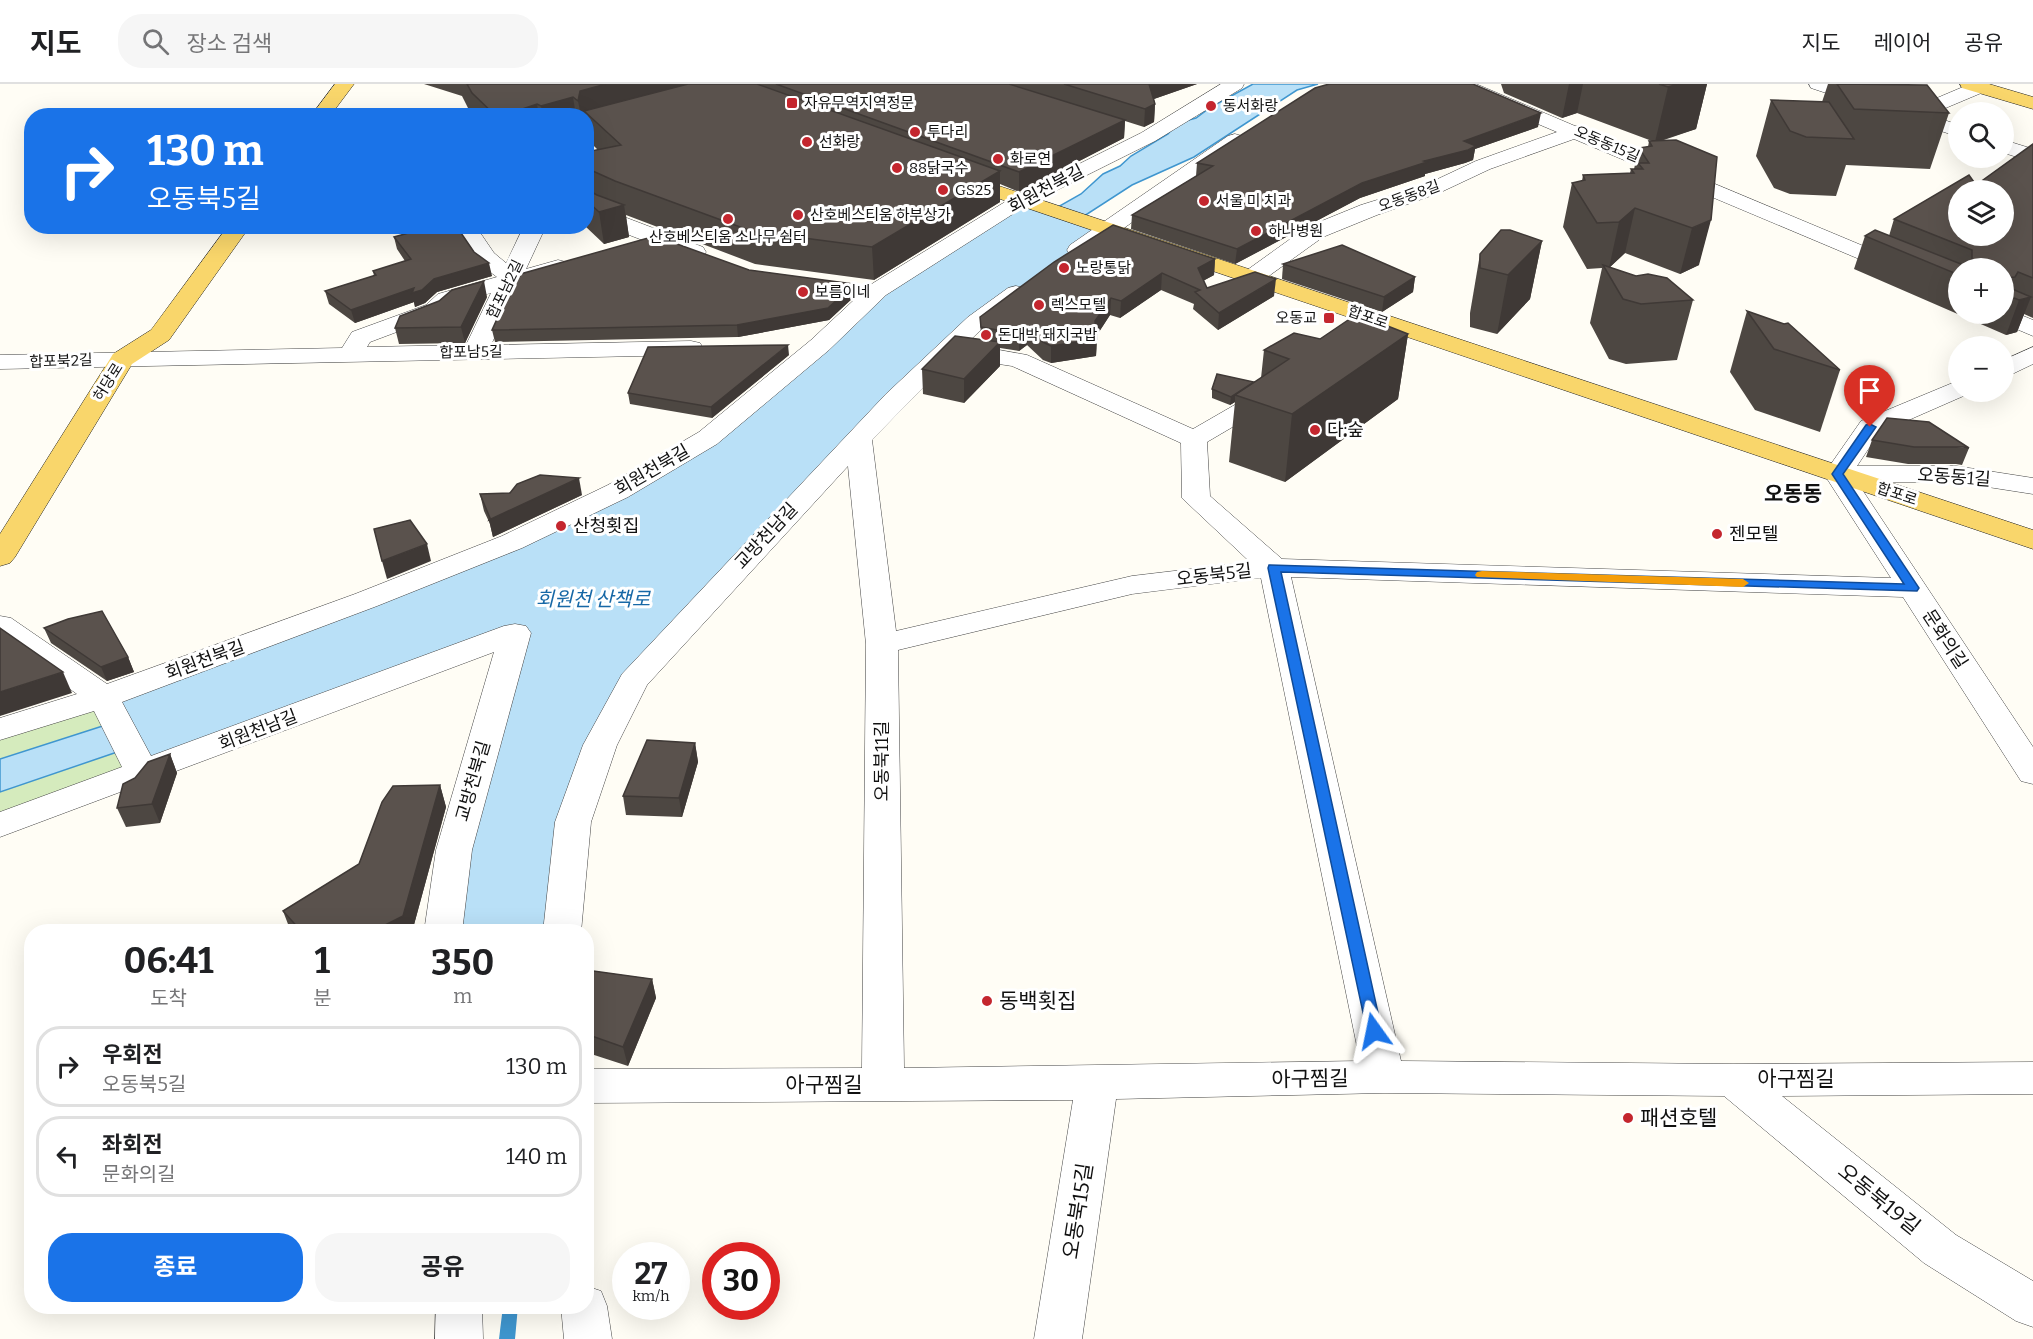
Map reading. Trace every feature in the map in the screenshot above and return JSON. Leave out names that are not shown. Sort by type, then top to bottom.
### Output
[{"type":"main road","points":[[326,108],[345,84]]},
{"type":"main road","points":[[2019,84],[2033,88]]},
{"type":"main road","points":[[1974,85],[2033,103]]},
{"type":"main road","name":"합포로","points":[[944,173],[1108,231],[2033,540]]},
{"type":"main road","name":"허당로","points":[[0,557],[122,359],[160,335],[233,234]]},
{"type":"street","name":"회원천북길","points":[[0,729],[103,697],[366,600],[512,542],[618,491],[708,438],[820,345],[878,290],[1020,201],[1148,137],[1235,84]]},
{"type":"street","name":"오동동15길","points":[[1460,84],[1948,289]]},
{"type":"street","points":[[1818,84],[1948,127]]},
{"type":"street","points":[[1912,115],[1974,85]]},
{"type":"street","points":[[1125,130],[1148,137]]},
{"type":"street","name":"오동동8길","points":[[1251,278],[1316,232],[1369,210],[1432,189],[1483,165],[1576,131]]},
{"type":"street","points":[[1108,231],[1182,175],[1249,132]]},
{"type":"street","points":[[2014,149],[2033,156]]},
{"type":"street","points":[[594,210],[611,220],[711,259]]},
{"type":"street","name":"교방천남길","points":[[562,924],[573,822],[600,745],[633,681],[858,438],[948,348],[976,322],[1108,231]]},
{"type":"street","name":"합포남2길","points":[[475,352],[531,234]]},
{"type":"street","points":[[471,236],[486,258],[510,279]]},
{"type":"street","points":[[626,247],[657,238]]},
{"type":"street","points":[[351,354],[362,337],[434,310],[446,299],[467,291],[584,260]]},
{"type":"street","points":[[847,285],[878,290]]},
{"type":"street","points":[[2014,320],[2033,328]]},
{"type":"street","points":[[1362,342],[1391,325]]},
{"type":"street","points":[[785,346],[820,345]]},
{"type":"street","name":"합포남5길","points":[[122,359],[713,347]]},
{"type":"street","points":[[948,348],[1017,360],[1194,439]]},
{"type":"street","points":[[2014,364],[2033,354]]},
{"type":"street","name":"합포북2길","points":[[0,362],[122,359]]},
{"type":"street","points":[[1194,439],[1293,382]]},
{"type":"street","points":[[1838,474],[1870,427],[1948,394]]},
{"type":"street","name":"오동북11길","points":[[858,438],[882,644],[883,1085]]},
{"type":"street","points":[[1194,439],[1196,498],[1274,568],[1384,1077]]},
{"type":"street","name":"오동동1길","points":[[1838,474],[1956,474],[2033,486]]},
{"type":"street","name":"문화의길","points":[[1838,474],[2033,773]]},
{"type":"street","name":"오동북5길","points":[[882,644],[1132,585],[1274,568],[1912,588]]},
{"type":"street","points":[[0,625],[103,697],[142,773]]},
{"type":"street","name":"회원천남길","points":[[0,825],[515,633]]},
{"type":"street","name":"교방천북길","points":[[444,924],[453,850],[515,633]]},
{"type":"street","name":"아구찜길","points":[[594,1086],[1097,1083],[1384,1077],[1733,1080],[2033,1078]]},
{"type":"street","name":"오동북19길","points":[[1733,1080],[1940,1249],[2033,1306]]},
{"type":"street","name":"오동북15길","points":[[1058,1339],[1097,1083]]},
{"type":"street","points":[[459,1314],[459,1339]]},
{"type":"street","points":[[585,1314],[588,1339]]},
{"type":"green space","points":[[103,697],[142,773],[0,825],[0,729]]},
{"type":"water","name":"회원천 산책로","points":[[1253,84],[1318,84],[1297,90],[1194,157],[1132,185],[1084,216],[1108,231],[976,322],[633,681],[600,745],[563,924],[445,924],[512,644],[142,773],[129,748],[0,792],[0,759],[115,722],[103,697],[491,552],[708,438],[878,290],[1020,201],[1051,211],[1081,194],[1103,174],[1120,166],[1131,156],[1168,134],[1178,123],[1196,118]]},
{"type":"building","points":[[467,84],[606,84],[580,91],[578,101],[573,97],[525,108],[488,108],[472,93]]},
{"type":"building","points":[[688,84],[757,84],[1000,171],[872,247],[751,231],[594,172],[594,150],[621,145],[594,120],[594,108]]},
{"type":"building","points":[[776,84],[1009,84],[1125,120],[1019,172]]},
{"type":"building","points":[[1064,84],[1149,84],[1155,104],[1145,109]]},
{"type":"building","points":[[1329,84],[1473,84],[1541,113],[1464,141],[1476,146],[1468,150],[1424,161],[1427,162],[1362,183],[1237,249],[1132,215],[1213,166],[1197,163],[1315,88]]},
{"type":"building","points":[[1659,84],[1678,84],[1668,87]]},
{"type":"building","points":[[1837,84],[1927,85],[1948,113],[1854,109]]},
{"type":"building","points":[[1771,100],[1829,102],[1854,139],[1806,137],[1790,131]]},
{"type":"building","points":[[1676,140],[1717,157],[1711,220],[1692,228],[1635,208],[1619,222],[1597,223],[1572,183],[1585,180],[1583,175],[1634,173],[1631,169],[1643,169],[1638,163],[1649,163],[1639,148],[1652,146],[1649,141]]},
{"type":"building","points":[[2033,144],[2033,278],[2018,272],[2014,277],[2014,258],[1972,258],[1972,250],[1962,246],[2014,246],[2014,180],[1983,180],[2000,168],[2014,168],[2014,158]]},
{"type":"building","points":[[1969,175],[1972,180],[1960,180]]},
{"type":"building","points":[[1948,187],[1948,240],[1894,219]]},
{"type":"building","points":[[594,193],[624,205],[599,212],[594,207]]},
{"type":"building","points":[[1113,225],[1215,259],[1198,268],[1207,288],[1255,272],[1276,279],[1219,313],[1195,292],[1200,290],[1162,273],[1121,301],[1111,298],[1095,321],[1097,339],[1051,346],[1027,328],[1019,334],[981,327],[980,317],[1054,262]]},
{"type":"building","points":[[1501,230],[1510,230],[1542,241],[1508,275],[1480,268],[1480,254]]},
{"type":"building","points":[[1875,230],[1948,259],[1948,270],[1865,236]]},
{"type":"building","points":[[405,234],[462,234],[474,252],[489,263],[434,279],[422,290],[412,293],[414,288],[351,310],[325,291],[376,275],[373,271],[411,259],[394,237]]},
{"type":"building","points":[[655,236],[749,270],[854,284],[828,308],[737,325],[492,330],[517,275]]},
{"type":"building","points":[[1342,245],[1415,277],[1384,297],[1283,264]]},
{"type":"building","points":[[1603,265],[1636,276],[1648,274],[1667,278],[1693,300],[1641,304],[1623,299]]},
{"type":"building","points":[[484,281],[461,327],[395,328],[400,316],[439,301],[452,290]]},
{"type":"building","points":[[2014,290],[2031,297],[2019,300],[2014,298]]},
{"type":"building","points":[[1747,311],[1784,324],[1788,323],[1840,370],[1774,349]]},
{"type":"building","points":[[1357,314],[1408,334],[1292,414],[1235,395],[1289,359],[1264,350],[1294,333],[1320,339]]},
{"type":"building","points":[[955,336],[1000,342],[964,379],[922,369]]},
{"type":"building","points":[[788,345],[711,407],[628,393],[648,347]]},
{"type":"building","points":[[1217,374],[1254,382],[1231,397],[1212,389]]},
{"type":"building","points":[[1887,418],[1929,422],[1969,448],[1914,447],[1872,440]]},
{"type":"building","points":[[540,475],[579,478],[489,520],[480,494],[510,493],[517,484]]},
{"type":"building","points":[[410,520],[427,544],[382,561],[374,529]]},
{"type":"building","points":[[102,611],[128,657],[101,667],[44,628],[68,619]]},
{"type":"building","points":[[0,628],[63,672],[0,692]]},
{"type":"building","points":[[647,740],[695,743],[679,798],[623,796]]},
{"type":"building","points":[[170,754],[152,804],[117,808],[123,784],[135,778],[148,762]]},
{"type":"building","points":[[440,785],[403,916],[387,924],[295,924],[283,911],[359,864],[382,802],[393,786]]},
{"type":"building","points":[[594,971],[652,979],[623,1047],[594,1037]]},
{"type":"waterway","points":[[507,1339],[510,1314]]},
{"type":"slow traffic","points":[[1482,575],[1743,583]]},
{"type":"place","name":"자유무역지역정문","points":[[792,103]]},
{"type":"place","name":"동서화랑","points":[[1211,106]]},
{"type":"place","name":"투다리","points":[[915,132]]},
{"type":"place","name":"선화랑","points":[[807,142]]},
{"type":"place","name":"화로연","points":[[998,159]]},
{"type":"place","name":"88닭국수","points":[[897,168]]},
{"type":"place","name":"GS25","points":[[943,190]]},
{"type":"place","name":"서울 미 치과","points":[[1204,201]]},
{"type":"place","name":"산호베스티움 하부상가","points":[[798,215]]},
{"type":"place","name":"산호베스티움 소나무 쉼터","points":[[728,219]]},
{"type":"place","name":"하나병원","points":[[1256,231]]},
{"type":"place","name":"노랑통닭","points":[[1064,268]]},
{"type":"place","name":"보름이네","points":[[803,292]]},
{"type":"place","name":"렉스모텔","points":[[1039,305]]},
{"type":"place","name":"오동교","points":[[1329,318]]},
{"type":"place","name":"돈대박 돼지국밥","points":[[986,335]]},
{"type":"place","name":"다:숲","points":[[1315,430]]},
{"type":"place","name":"산청횟집","points":[[561,526]]},
{"type":"place","name":"젠모텔","points":[[1717,534]]},
{"type":"place","name":"동백횟집","points":[[987,1001]]},
{"type":"place","name":"패션호텔","points":[[1628,1118]]},
{"type":"district","name":"오동동","points":[[1793,494]]},
{"type":"route","points":[[1374,1031],[1274,568],[1912,588],[1838,474],[1870,427]]}]
